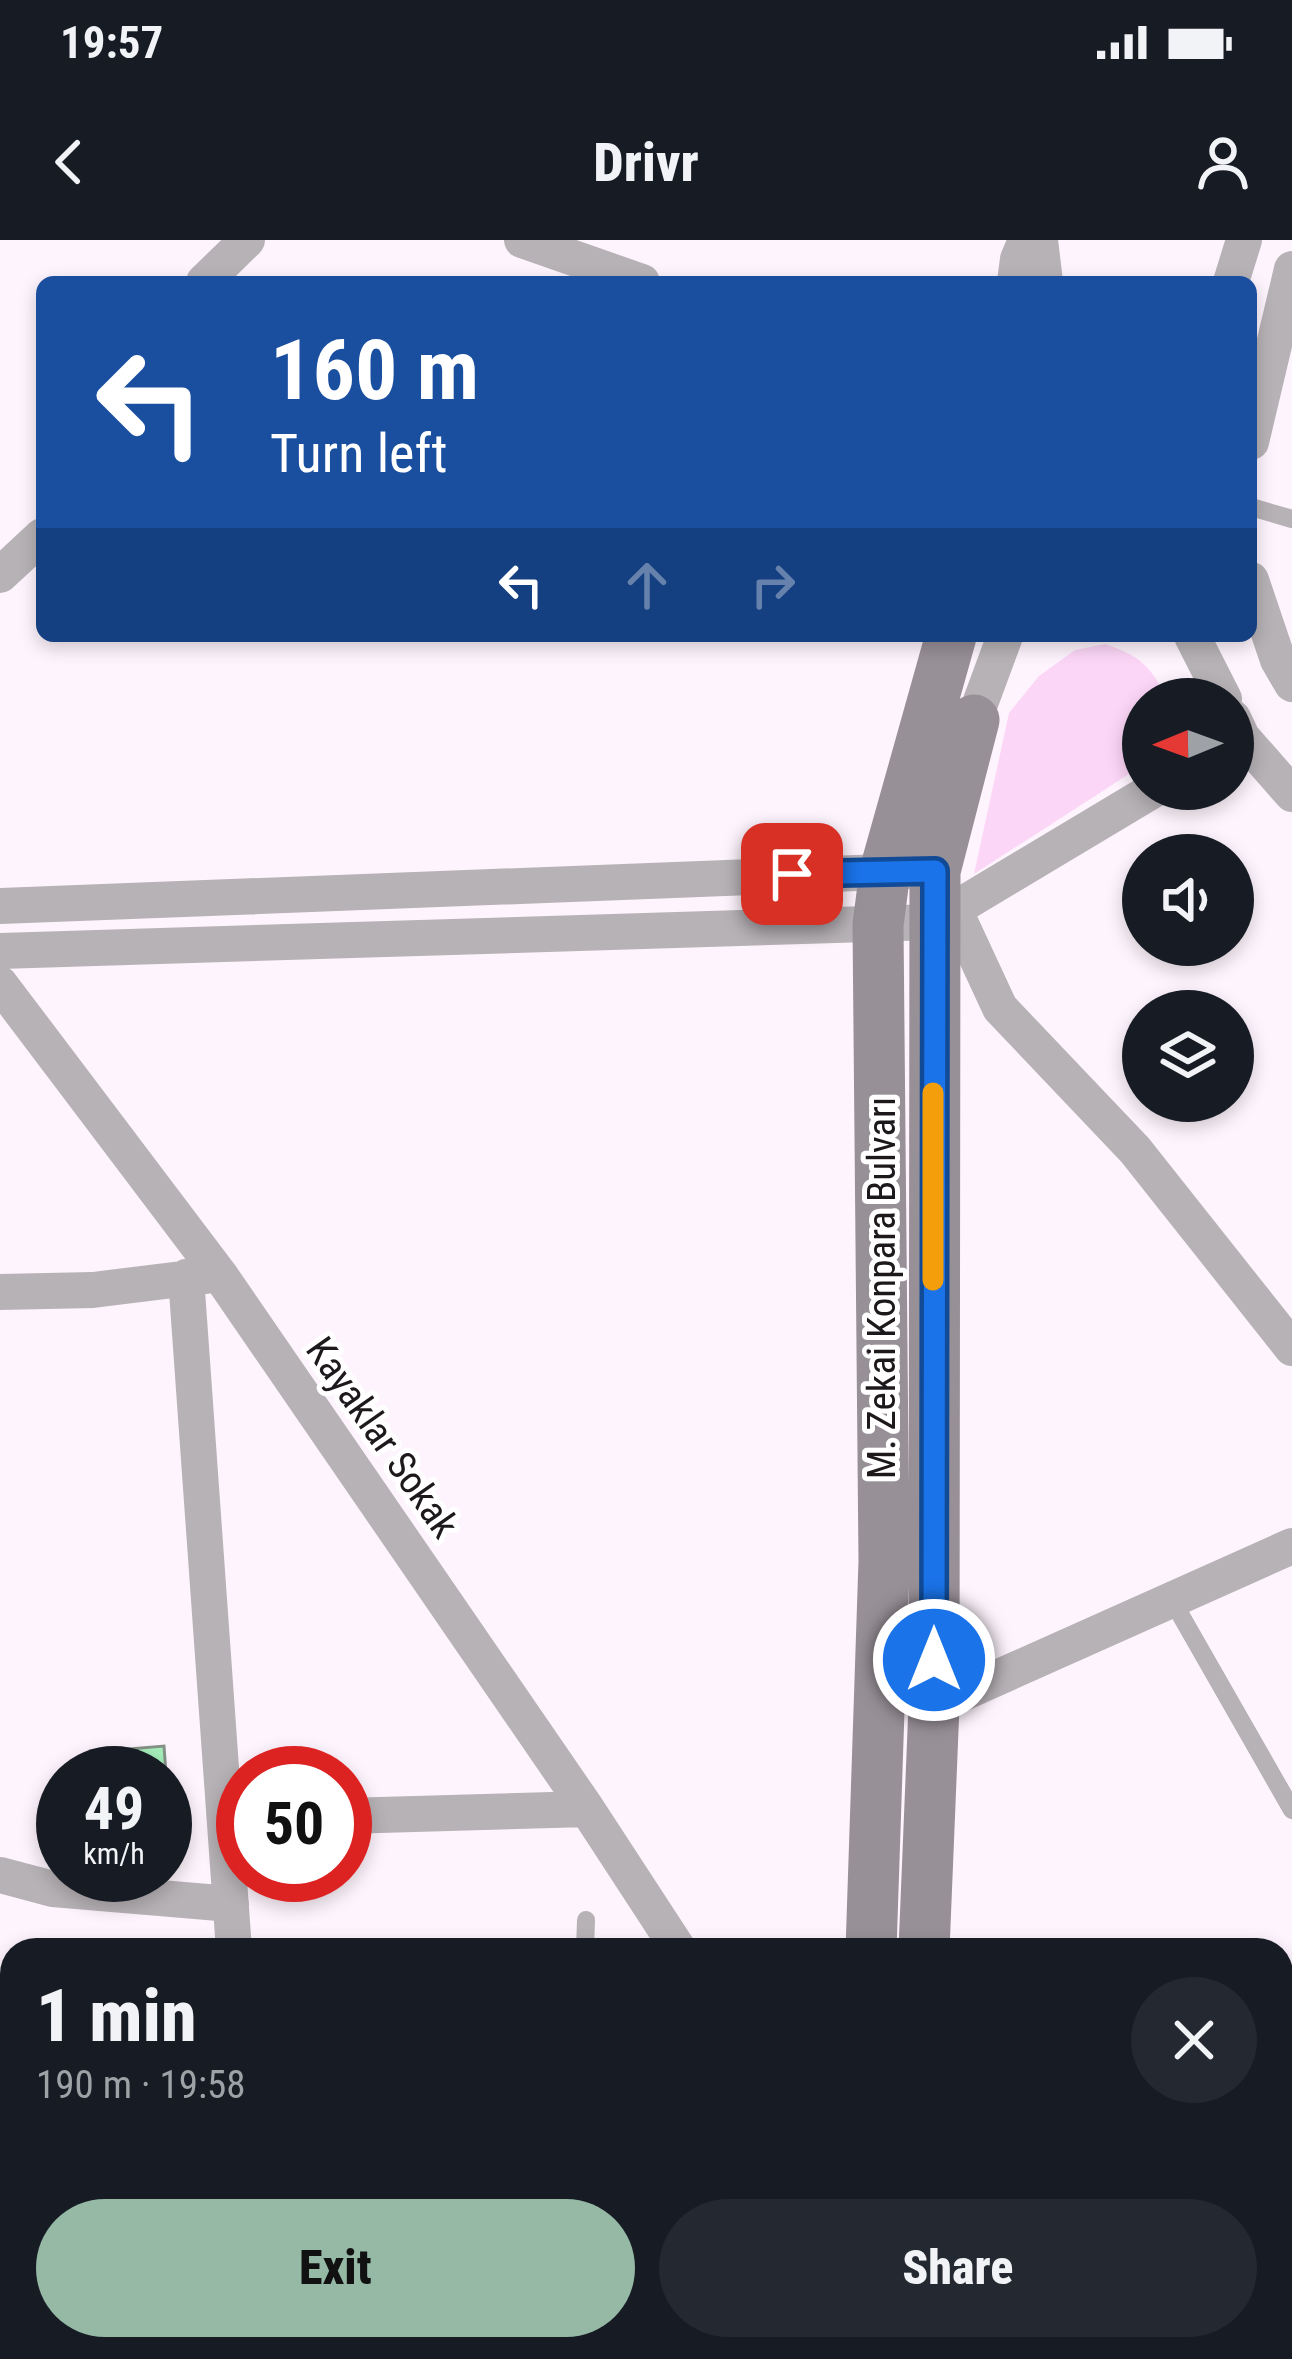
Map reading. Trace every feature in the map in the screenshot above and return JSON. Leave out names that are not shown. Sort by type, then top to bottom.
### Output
[{"type":"main road","name":"M. Zekai Konpara Bulvarı","points":[[925,1938],[934,1706],[927,893],[950,642]]},
{"type":"main road","name":"M. Zekai Konpara Bulvarı","points":[[871,1938],[884,1561],[878,925],[927,893],[974,720]]},
{"type":"street","points":[[210,276],[247,240]]},
{"type":"street","points":[[522,240],[625,276]]},
{"type":"street","points":[[1016,276],[1026,240]]},
{"type":"street","points":[[1040,240],[1044,276]]},
{"type":"street","points":[[1233,276],[1244,240]]},
{"type":"street","points":[[1257,418],[1291,280]]},
{"type":"street","points":[[0,575],[36,542]]},
{"type":"street","points":[[1257,593],[1287,660]]},
{"type":"street","points":[[974,720],[1003,642]]},
{"type":"street","points":[[1195,642],[1213,678]]},
{"type":"street","points":[[1254,752],[1292,794]]},
{"type":"street","points":[[0,906],[927,893],[1122,804]]},
{"type":"street","points":[[927,893],[1000,1008],[1136,1150],[1292,1348]]},
{"type":"street","points":[[0,951],[878,925]]},
{"type":"street","name":"Kayaklar Sokak","points":[[0,984],[203,1276],[587,1809],[672,1938]]},
{"type":"street","points":[[0,1292],[93,1290],[203,1276],[229,1746]]},
{"type":"street","points":[[934,1706],[1292,1546]]},
{"type":"street","points":[[372,1815],[587,1809]]},
{"type":"street","points":[[0,1875],[53,1889],[231,1904],[233,1938]]},
{"type":"lane","points":[[1257,509],[1292,519]]},
{"type":"lane","points":[[1172,1600],[1292,1810]]},
{"type":"lane","points":[[585,1938],[586,1920]]},
{"type":"shaded area","points":[[1105,644],[1128,653],[1156,678],[1122,678],[1122,779],[974,874],[1009,713],[1039,676],[1075,650]]},
{"type":"slow traffic","points":[[933,1093],[933,1280]]},
{"type":"route","points":[[792,874],[935,871],[934,1660]]}]
